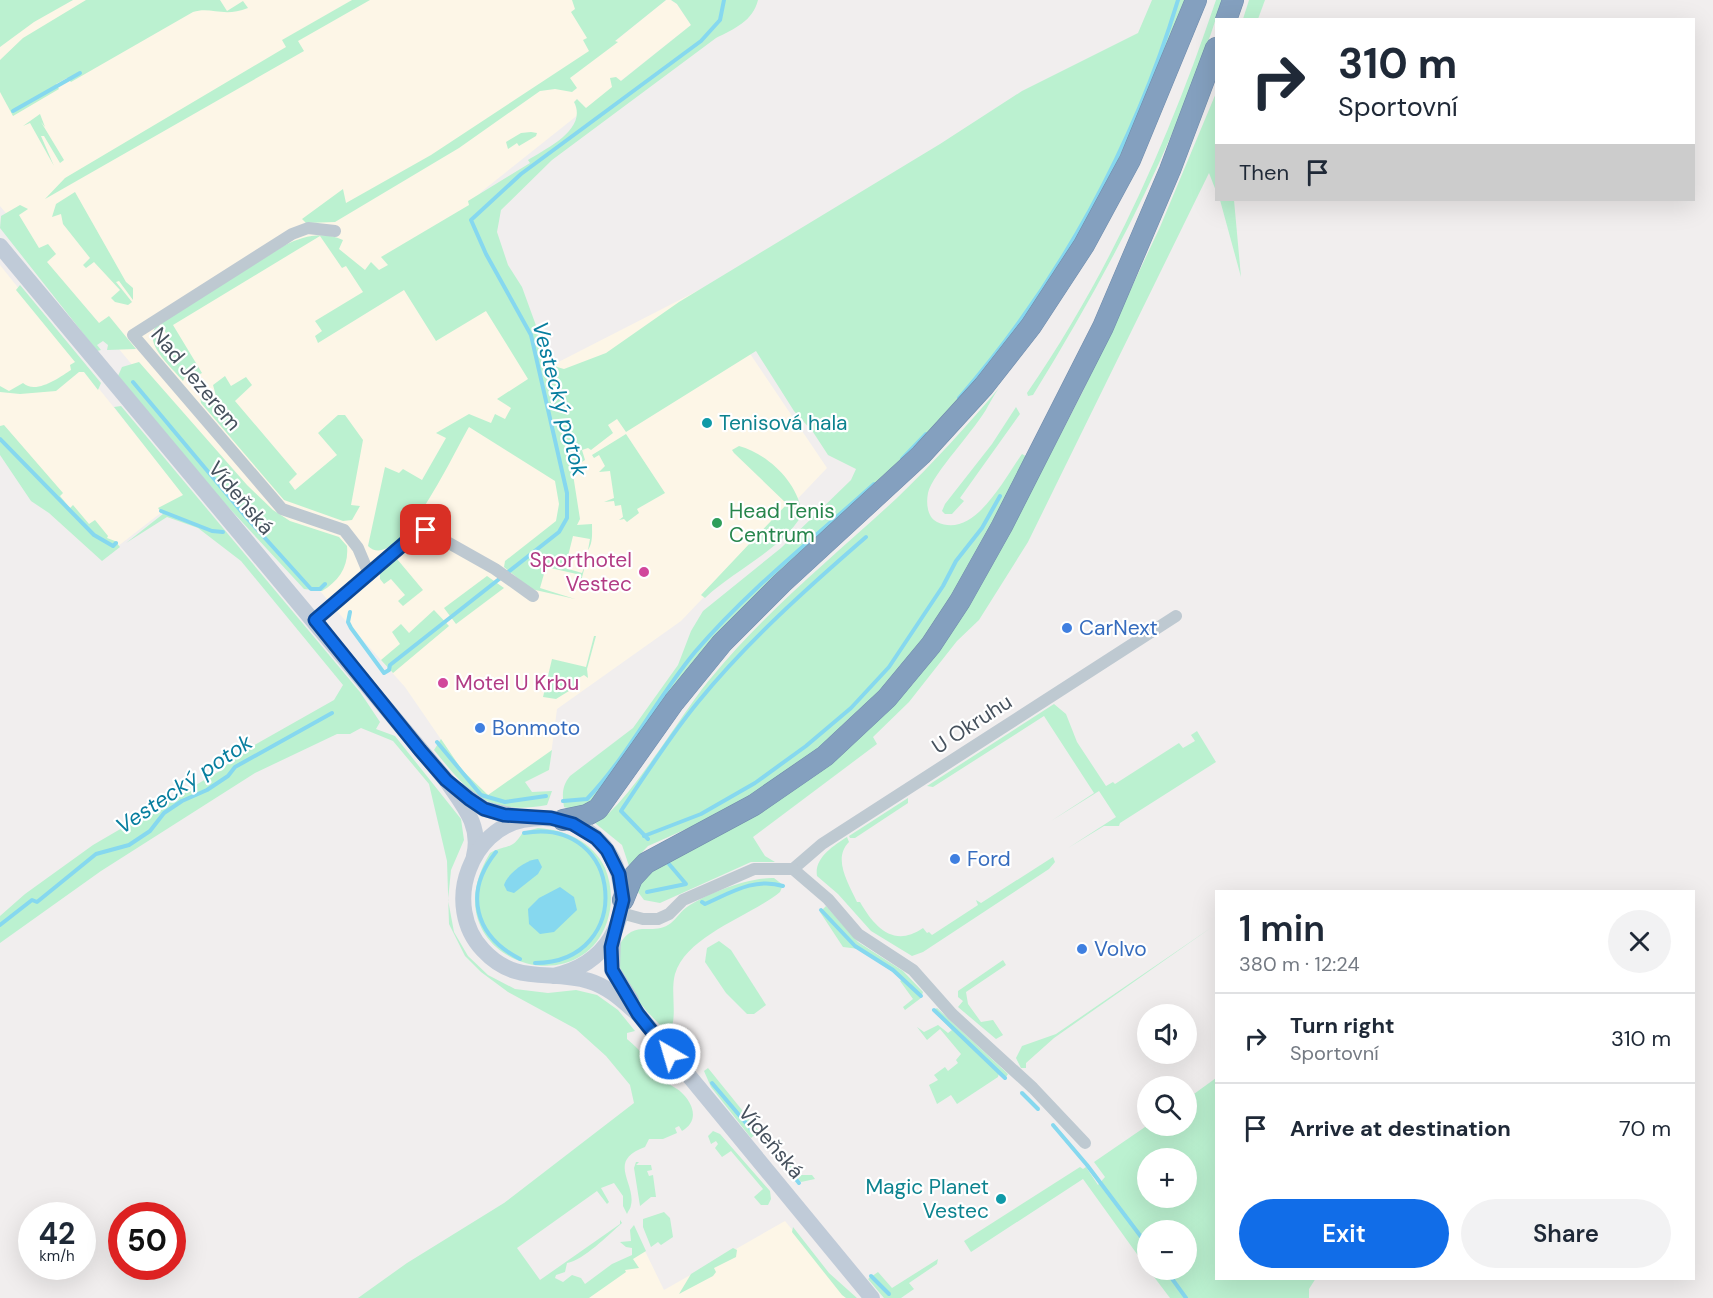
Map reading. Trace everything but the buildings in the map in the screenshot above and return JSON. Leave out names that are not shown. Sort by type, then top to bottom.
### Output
[{"type":"highway","points":[[563,820],[587,815],[598,809],[674,702],[722,643],[782,583],[915,462],[953,422],[1015,348],[1070,268],[1109,201],[1153,110],[1196,0]]},
{"type":"highway","points":[[1227,18],[1233,0]]},
{"type":"highway","points":[[622,906],[632,878],[646,863],[769,796],[832,751],[887,698],[931,645],[960,601],[1002,526],[1104,327],[1170,170],[1215,51]]},
{"type":"main road","name":"Vídeňská","points":[[0,246],[315,620],[446,780],[474,824],[476,837],[472,862],[465,881],[463,903],[468,923],[477,943],[492,959],[522,974],[578,979],[599,985],[638,1014]]},
{"type":"main road","name":"Vídeňská","points":[[446,780],[484,809],[531,819],[563,820],[583,829],[607,850],[619,874],[622,906],[610,957],[612,970],[638,1014],[872,1298]]},
{"type":"main road","name":"Vídeňská","points":[[472,862],[485,841],[496,831],[516,822],[531,819]]},
{"type":"main road","name":"Vídeňská","points":[[553,976],[586,964],[600,952],[614,934]]},
{"type":"street","name":"Nad Jezerem","points":[[335,231],[308,228],[292,234],[133,334],[282,509],[344,530],[358,548],[369,574]]},
{"type":"street","points":[[315,620],[424,529],[495,569],[533,596]]},
{"type":"street","name":"U Okruhu","points":[[793,869],[822,844],[1176,616]]},
{"type":"street","points":[[622,906],[644,919],[658,919],[669,914],[684,900],[754,869],[793,869],[828,899],[858,934],[913,970],[952,1014],[1033,1088],[1085,1143]]},
{"type":"shaded area","points":[[0,0],[588,0],[614,42],[666,0],[671,0],[677,4],[691,25],[481,192],[438,241],[526,370],[535,374],[705,287],[827,468],[681,621],[557,709],[549,770],[524,782],[503,801],[484,793],[462,770],[405,687],[336,610],[0,206]]},
{"type":"shaded area","points":[[0,265],[184,495],[104,557],[0,434]]},
{"type":"shaded area","points":[[785,1221],[827,1272],[857,1298],[575,1298],[644,1249],[664,1290]]},
{"type":"green space","points":[[0,0],[73,0],[34,22],[0,47]]},
{"type":"green space","points":[[86,0],[220,0],[227,11],[243,1],[248,8],[231,12],[206,10],[193,12],[71,82],[67,78],[56,84],[59,89],[13,116],[0,92],[0,60],[23,38]]},
{"type":"green space","points":[[352,0],[370,0],[298,41],[304,51],[45,199],[65,178],[286,47],[282,40]]},
{"type":"green space","points":[[572,0],[666,0],[615,41],[618,42],[570,78],[577,88],[572,92],[555,89],[540,91],[459,148],[335,222],[306,223],[302,219],[343,189],[346,203],[431,155],[589,51],[583,40],[587,38],[571,12],[575,9]]},
{"type":"green space","points":[[671,0],[758,0],[752,14],[742,24],[716,38],[552,160],[501,210],[497,232],[508,265],[522,287],[538,331],[557,367],[564,369],[606,353],[679,302],[940,144],[1022,91],[1138,33],[1152,0],[1189,0],[1175,38],[1082,241],[965,403],[788,572],[596,802],[574,810],[564,807],[565,783],[570,776],[633,728],[678,665],[691,631],[703,611],[781,548],[851,480],[856,469],[828,455],[813,432],[794,411],[756,351],[626,432],[617,419],[608,425],[613,433],[591,450],[588,448],[582,450],[585,460],[572,468],[580,519],[577,525],[592,524],[591,541],[588,550],[590,539],[573,536],[565,568],[582,573],[586,562],[580,585],[581,575],[546,567],[540,588],[575,599],[531,589],[504,567],[505,561],[556,521],[559,504],[555,481],[469,427],[440,481],[410,527],[395,543],[380,550],[368,546],[385,467],[399,473],[403,469],[422,480],[446,438],[436,433],[469,414],[491,423],[495,414],[505,419],[511,408],[497,399],[528,379],[486,311],[436,341],[404,290],[318,343],[315,336],[322,331],[315,321],[363,292],[346,266],[342,268],[320,236],[173,325],[202,373],[192,378],[185,377],[183,381],[159,353],[153,335],[156,338],[161,334],[169,338],[160,323],[285,245],[299,239],[320,235],[335,237],[343,240],[339,249],[365,270],[371,262],[379,270],[388,265],[381,257],[469,205],[468,201],[530,163],[528,160],[563,137],[575,121],[577,112],[574,102],[577,99],[586,108],[612,87],[610,78],[616,77],[621,81],[691,25],[677,4]]},
{"type":"green space","points":[[1216,0],[1222,0],[1185,104],[1140,204],[1061,348],[1033,395],[1028,396],[1027,393],[1085,300],[1111,252],[1158,153]]},
{"type":"green space","points":[[1249,0],[1265,0],[1258,18],[1243,18]]},
{"type":"green space","points":[[1215,95],[1215,188],[1209,173],[1028,542],[979,620],[957,641],[909,702],[873,737],[877,744],[753,837],[765,856],[775,862],[751,862],[660,903],[644,900],[638,892],[639,881],[913,684],[1024,505],[1083,391],[1160,227]]},
{"type":"green space","points":[[40,114],[45,127],[41,122],[64,160],[60,163],[44,136],[41,136],[54,166],[30,123],[23,126]]},
{"type":"green space","points":[[521,133],[537,133],[536,136],[519,146],[517,143],[508,149],[506,142]]},
{"type":"green space","points":[[75,192],[126,282],[133,288],[133,300],[119,281],[116,282],[132,302],[128,305],[115,302],[111,298],[120,290],[94,262],[86,268],[83,265],[90,258],[63,224],[61,214],[52,217],[56,204]]},
{"type":"green space","points":[[1220,201],[1234,201],[1241,277]]},
{"type":"green space","points":[[20,205],[28,209],[19,215],[39,248],[48,244],[56,254],[47,262],[99,323],[109,316],[136,349],[107,350],[108,345],[103,341],[97,345],[101,350],[97,351],[0,228],[1,216]]},
{"type":"green space","points":[[20,285],[101,383],[98,390],[84,372],[79,372],[56,391],[20,394],[0,392],[0,386],[9,391],[23,383],[34,387],[48,384],[71,370],[70,365],[75,362],[16,290]]},
{"type":"green space","points":[[159,323],[160,329],[153,335],[154,330]]},
{"type":"green space","points":[[139,362],[247,485],[273,510],[290,521],[339,537],[347,546],[342,572],[333,583],[322,591],[304,589],[205,482],[118,376],[122,367]]},
{"type":"green space","points":[[225,376],[231,386],[246,377],[252,385],[235,401],[297,474],[289,482],[295,490],[337,455],[318,433],[338,415],[345,415],[363,440],[351,505],[360,506],[352,520],[343,521],[284,500],[201,403],[200,397],[204,391],[210,399],[216,396],[213,385]]},
{"type":"green space","points":[[999,388],[931,485],[927,501],[931,517],[937,522],[951,525],[963,522],[975,515],[987,504],[1022,454],[1029,458],[957,593],[880,697],[803,765],[720,814],[648,846],[629,866],[622,845],[595,823],[608,814],[622,799],[732,653],[777,607],[897,498],[950,444]]},
{"type":"green space","points":[[121,406],[360,692],[380,722],[376,729],[395,736],[461,819],[464,840],[451,870],[448,898],[447,861],[429,784],[393,741],[361,728],[350,734],[337,734],[255,773],[101,871],[0,943],[0,916],[25,894],[93,845],[218,772],[244,751],[334,700],[343,685],[241,561],[198,528],[167,517],[126,543],[163,514],[158,508],[183,495],[114,407]]},
{"type":"green space","points":[[1016,407],[1020,414],[960,498],[964,501],[952,514],[945,514],[942,511],[945,504],[992,444]]},
{"type":"green space","points":[[4,425],[63,493],[60,496],[70,508],[73,505],[89,524],[95,520],[108,536],[107,538],[115,541],[120,547],[102,561],[49,513],[31,501],[0,455],[0,426]]},
{"type":"green space","points":[[626,434],[665,493],[637,509],[639,513],[627,522],[624,519],[619,520],[623,517],[621,505],[615,506],[614,501],[604,502],[614,498],[610,471],[599,472],[605,466],[599,455],[594,458],[592,455]]},
{"type":"green space","points":[[739,446],[761,456],[780,472],[795,492],[802,515],[782,539],[705,598],[701,595],[787,504],[734,453],[732,450]]},
{"type":"green space","points":[[397,559],[423,590],[403,606],[398,601],[405,595],[391,579],[384,584],[380,579],[380,574]]},
{"type":"green space","points":[[487,576],[504,588],[456,624],[444,608]]},
{"type":"green space","points":[[434,610],[449,626],[393,673],[381,660],[400,644],[392,632],[401,624],[409,633]]},
{"type":"green space","points":[[594,636],[596,636],[587,669],[588,678],[584,675],[575,680],[577,686],[556,699],[543,697],[552,659],[586,667]]},
{"type":"green space","points":[[1054,704],[1066,714],[1077,742],[1106,786],[1113,782],[1115,784],[1179,743],[1183,748],[1195,741],[1191,735],[1197,731],[1216,762],[1120,823],[1119,826],[1104,826],[1068,848],[1116,817],[1099,791],[1051,821],[1094,793],[1044,716],[933,787],[927,786]]},
{"type":"green space","points":[[441,739],[462,770],[488,795],[552,750],[549,770],[525,782],[532,792],[552,791],[547,805],[526,808],[509,807],[481,798],[458,778],[434,750]]},
{"type":"green space","points":[[908,798],[908,803],[855,838],[850,838],[849,836]]},
{"type":"green space","points":[[538,828],[568,834],[593,851],[605,868],[611,895],[607,922],[591,948],[567,962],[540,966],[514,959],[492,943],[478,919],[476,889],[490,853],[512,845],[523,832]]},
{"type":"green space","points":[[847,837],[849,842],[844,849],[842,864],[857,902],[860,902],[879,927],[894,935],[913,934],[923,928],[932,935],[978,905],[976,900],[981,903],[1053,857],[1055,862],[1049,869],[923,952],[912,956],[871,931],[838,894],[817,876],[821,858]]},
{"type":"green space","points":[[774,878],[783,885],[780,892],[706,937],[682,960],[675,974],[670,1033],[649,1014],[628,985],[618,956],[621,943],[636,930],[666,926],[687,907],[717,891],[753,880]]},
{"type":"green space","points":[[448,902],[454,932],[468,956],[488,975],[515,989],[548,993],[576,990],[597,995],[618,1010],[635,1031],[627,1033],[627,1039],[665,1081],[685,1096],[693,1112],[688,1127],[682,1131],[679,1126],[675,1128],[677,1133],[663,1139],[649,1139],[645,1147],[627,1159],[625,1173],[630,1189],[631,1206],[627,1214],[623,1206],[623,1196],[614,1183],[601,1188],[609,1202],[607,1204],[597,1191],[517,1248],[540,1280],[620,1224],[620,1220],[622,1223],[603,1240],[581,1257],[567,1263],[565,1272],[556,1275],[555,1278],[563,1282],[572,1275],[581,1278],[585,1284],[612,1264],[632,1255],[632,1248],[620,1242],[631,1241],[630,1230],[634,1225],[646,1251],[633,1259],[639,1268],[625,1270],[626,1272],[589,1298],[358,1298],[407,1263],[504,1203],[634,1103],[630,1085],[606,1056],[576,1029],[508,992],[481,972],[465,956],[449,924]]},
{"type":"green space","points":[[826,906],[858,942],[903,971],[923,992],[921,998],[905,1010],[903,1007],[913,999],[900,981],[903,979],[859,949],[843,947],[820,912]]},
{"type":"green space","points":[[1212,927],[1054,1038],[1026,1063],[1026,1068],[1021,1068],[1016,1058],[1022,1046],[1056,1034]]},
{"type":"green space","points":[[719,941],[731,950],[766,1005],[754,1014],[747,1014],[726,993],[705,962],[707,948]]},
{"type":"green space","points":[[1003,960],[1006,965],[966,992],[968,1004],[981,1022],[993,1020],[1003,1035],[996,1039],[958,1007],[963,1001],[958,997],[958,991]]},
{"type":"green space","points":[[937,1008],[1008,1074],[1006,1077],[999,1073],[998,1077],[957,1104],[951,1095],[937,1104],[929,1085],[938,1080],[934,1075],[945,1067],[948,1071],[958,1063],[956,1060],[961,1054],[940,1029],[927,1040],[917,1027],[924,1032],[938,1025],[948,1033],[952,1030],[933,1011]]},
{"type":"green space","points":[[708,1068],[759,1131],[751,1138],[711,1087],[704,1071]]},
{"type":"green space","points":[[1215,1079],[1215,1280],[1315,1280],[1309,1289],[1309,1298],[1170,1298],[1156,1280],[1197,1280],[1197,1220],[1137,1220],[1137,1254],[1083,1179],[971,1252],[964,1241],[1080,1167],[1083,1169],[1086,1167],[1098,1185],[1105,1177],[1094,1162],[1137,1133],[1137,1136],[1197,1136],[1197,1092]]},
{"type":"green space","points":[[713,1131],[720,1134],[770,1191],[771,1199],[768,1205],[761,1205],[754,1197],[763,1189],[731,1151],[722,1157],[715,1148],[718,1144],[716,1141],[711,1144],[708,1136]]},
{"type":"green space","points":[[782,1140],[780,1148],[787,1152],[789,1161],[799,1175],[812,1175],[815,1179],[801,1182],[782,1158],[778,1161],[775,1152],[777,1141]]},
{"type":"green space","points":[[636,1162],[639,1162],[636,1165],[651,1165],[652,1170],[647,1171],[649,1176],[653,1175],[656,1197],[651,1197],[640,1206],[634,1168]]},
{"type":"green space","points":[[664,1212],[670,1218],[673,1237],[661,1245],[658,1242],[651,1247],[643,1227],[643,1219]]},
{"type":"green space","points":[[793,1227],[829,1273],[857,1298],[846,1298],[842,1295],[792,1232]]},
{"type":"green space","points":[[733,1248],[737,1250],[736,1257],[714,1268],[716,1272],[713,1276],[679,1294],[691,1274]]},
{"type":"green space","points":[[938,1259],[937,1264],[909,1283],[914,1289],[901,1298],[884,1298],[868,1279],[878,1272],[892,1288]]},
{"type":"water","points":[[538,859],[542,867],[538,874],[514,893],[507,891],[504,885],[513,872],[523,864]]},
{"type":"water","points":[[560,887],[574,897],[577,910],[554,932],[540,934],[529,924],[528,909],[539,898]]},
{"type":"waterway","name":"Vestecký potok","points":[[350,612],[348,622],[351,628],[384,673],[389,670],[390,665],[559,532],[567,518],[567,493],[531,335],[486,254],[471,220],[521,174],[701,41],[720,20],[724,0]]},
{"type":"waterway","points":[[959,398],[1029,308],[1090,211],[1139,108],[1178,0]]},
{"type":"waterway","points":[[13,111],[80,73]]},
{"type":"waterway","points":[[133,382],[246,517],[311,589],[320,589],[325,584]]},
{"type":"waterway","points":[[902,459],[926,434]]},
{"type":"waterway","points":[[0,439],[94,535],[113,546],[116,543]]},
{"type":"waterway","points":[[563,801],[587,799],[616,764],[695,652],[759,586],[874,484]]},
{"type":"waterway","points":[[644,836],[701,814],[755,783],[806,746],[851,708],[889,667],[943,586],[956,561],[982,528],[1000,496]]},
{"type":"waterway","points":[[161,511],[212,531],[223,532]]},
{"type":"waterway","points":[[648,839],[621,811],[668,742],[717,680],[757,637],[866,537]]},
{"type":"waterway","name":"Vestecký potok","points":[[0,925],[32,900],[37,902],[96,854],[129,845],[150,831],[164,813],[182,801],[207,790],[228,776],[235,767],[332,713]]},
{"type":"waterway","points":[[437,742],[481,795],[505,802],[546,796]]},
{"type":"waterway","points":[[524,833],[558,833],[583,846],[598,866],[605,891],[603,917],[590,940],[568,957],[535,963]]},
{"type":"waterway","points":[[496,852],[486,867],[480,883],[477,898],[479,912],[484,926],[493,938],[520,959]]},
{"type":"waterway","points":[[647,892],[686,884],[669,864]]},
{"type":"waterway","points":[[702,902],[705,904],[733,891],[763,883],[783,886]]},
{"type":"waterway","points":[[821,910],[855,946],[893,970],[921,996]]},
{"type":"waterway","points":[[934,1010],[1005,1078]]},
{"type":"waterway","points":[[712,1083],[756,1135]]},
{"type":"waterway","points":[[1022,1093],[1038,1109]]},
{"type":"waterway","points":[[1053,1125],[1087,1165],[1137,1231]]},
{"type":"waterway","points":[[780,1159],[799,1183]]},
{"type":"waterway","points":[[871,1276],[889,1294]]},
{"type":"waterway","points":[[1173,1280],[1186,1298]]},
{"type":"place","name":"Tenisová hala","points":[[707,423]]},
{"type":"place","name":"Head Tenis Centrum","points":[[717,523]]},
{"type":"place","name":"Sporthotel Vestec","points":[[644,572]]},
{"type":"place","name":"CarNext","points":[[1067,628]]},
{"type":"place","name":"Motel U Krbu","points":[[443,683]]},
{"type":"place","name":"Bonmoto","points":[[480,728]]},
{"type":"place","name":"Ford","points":[[955,859]]},
{"type":"place","name":"Volvo","points":[[1082,949]]},
{"type":"place","name":"Magic Planet Vestec","points":[[1001,1199]]},
{"type":"route","points":[[426,530],[414,535],[315,620],[420,750],[446,780],[469,799],[494,813],[531,819],[563,820],[583,829],[607,850],[619,874],[623,900],[611,947],[610,964],[617,982],[629,997],[638,1014],[670,1054]]}]
